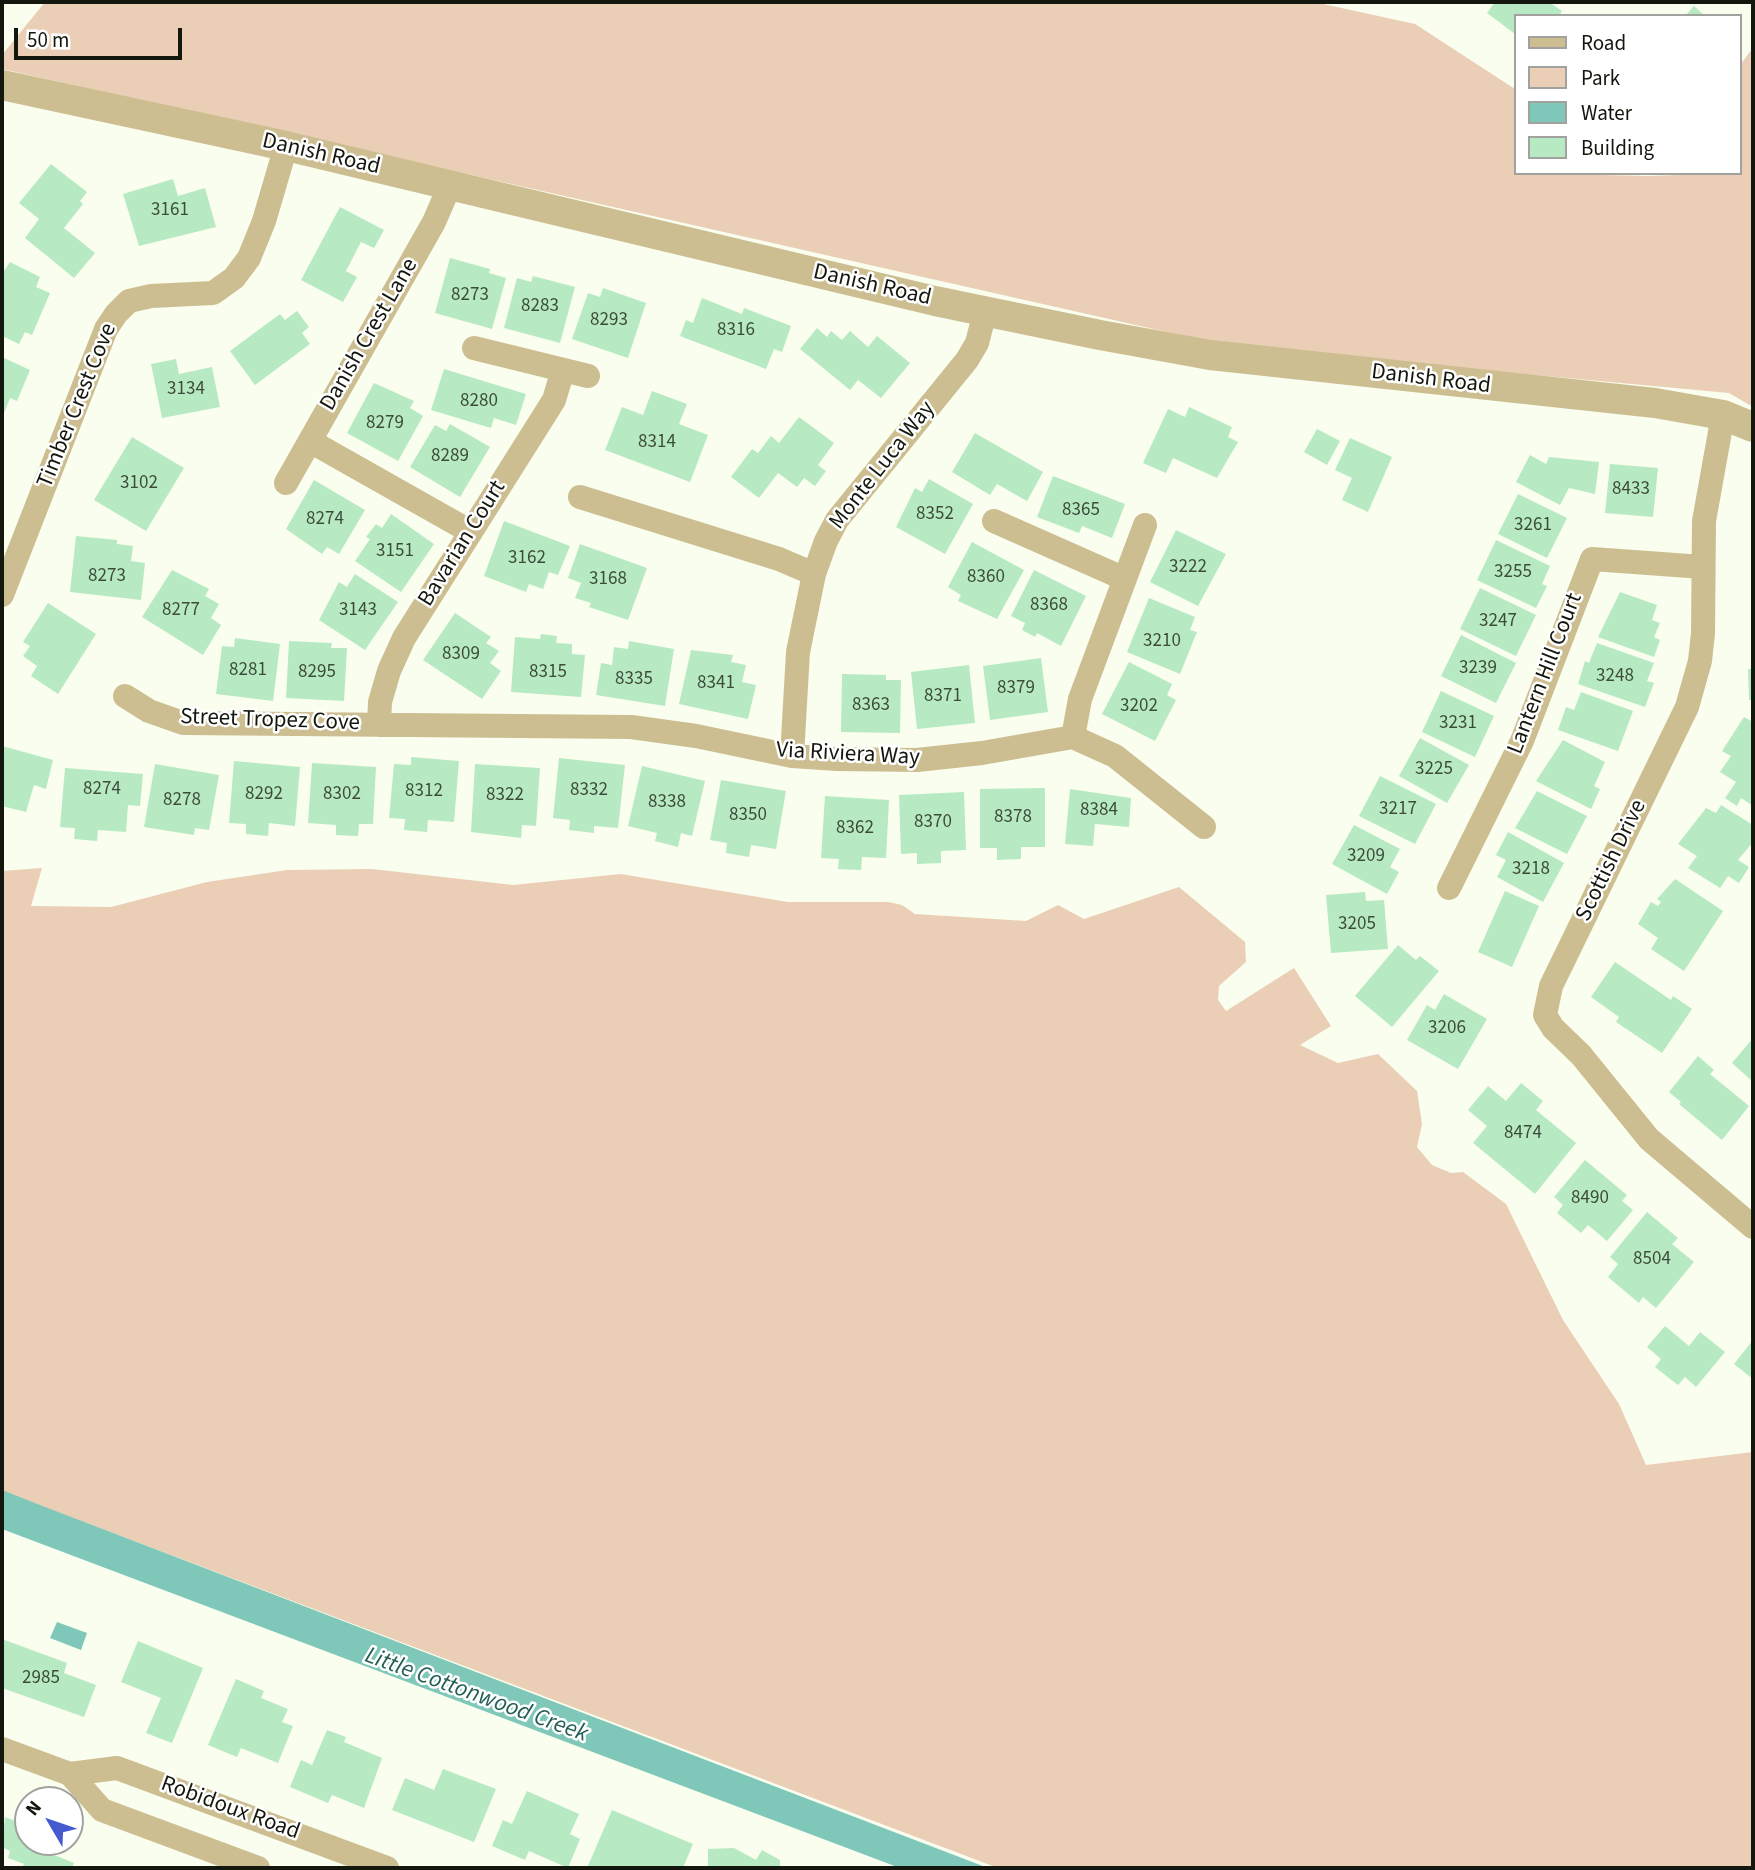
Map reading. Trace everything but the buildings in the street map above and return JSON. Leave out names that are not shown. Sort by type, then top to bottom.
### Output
[{"type":"street","name":"Danish Road","points":[[2,85],[286,146],[985,312],[1210,355],[1656,403],[1723,415],[1753,427]]},
{"type":"street","name":"Timber Crest Cove","points":[[2,595],[106,329],[116,314],[130,301],[151,296],[213,293],[234,278],[249,258],[264,221],[286,146]]},
{"type":"street","name":"Danish Crest Lane","points":[[286,483],[434,222],[450,185]]},
{"type":"street","name":"Monte Luca Way","points":[[792,756],[798,652],[814,574],[826,541],[837,520],[967,360],[977,343],[985,312]]},
{"type":"street","points":[[474,348],[588,376]]},
{"type":"street","name":"Bavarian Court","points":[[379,725],[380,702],[389,671],[404,638],[554,400],[563,370]]},
{"type":"street","name":"Scottish Drive","points":[[1723,415],[1704,522],[1703,633],[1700,661],[1687,707],[1551,986],[1545,1015],[1553,1028],[1581,1055],[1649,1139],[1751,1221]]},
{"type":"street","points":[[310,440],[471,532]]},
{"type":"street","points":[[580,497],[779,559],[814,574]]},
{"type":"street","points":[[994,521],[1125,579]]},
{"type":"street","points":[[1145,524],[1080,699],[1073,737],[1115,756],[1204,827]]},
{"type":"street","name":"Lantern Hill Court","points":[[1449,888],[1522,741],[1592,559],[1703,567]]},
{"type":"street","name":"Street Tropez Cove","points":[[125,696],[149,711],[183,723],[379,725]]},
{"type":"street","name":"Via Riviera Way","points":[[379,725],[631,727],[696,736],[792,756],[917,760],[982,753],[1073,737]]},
{"type":"street","name":"Robidoux Road","points":[[2,1749],[70,1774],[117,1768],[387,1868]]},
{"type":"street","name":"Robidoux Road","points":[[70,1774],[102,1810],[258,1868]]},
{"type":"green space","points":[[45,2],[1314,2],[1415,24],[1514,88],[1514,175],[1648,176],[1741,175],[1741,63],[1753,48],[1753,407],[1729,393],[1233,347],[2,69],[2,55]]},
{"type":"green space","points":[[42,868],[31,906],[111,907],[207,882],[287,870],[372,869],[513,885],[621,874],[788,902],[888,902],[902,905],[915,914],[1026,921],[1058,905],[1084,919],[1179,887],[1245,942],[1246,962],[1219,986],[1218,1000],[1226,1011],[1294,968],[1331,1026],[1300,1045],[1338,1063],[1378,1054],[1417,1091],[1422,1124],[1417,1147],[1432,1165],[1451,1173],[1463,1172],[1506,1204],[1563,1320],[1619,1404],[1646,1465],[1753,1452],[1753,1868],[998,1868],[2,1491],[2,871]]},
{"type":"water","name":"Little Cottonwood Creek","points":[[2,1490],[988,1868],[900,1868],[2,1529]]},
{"type":"water","points":[[57,1622],[87,1633],[81,1650],[50,1638]]}]
